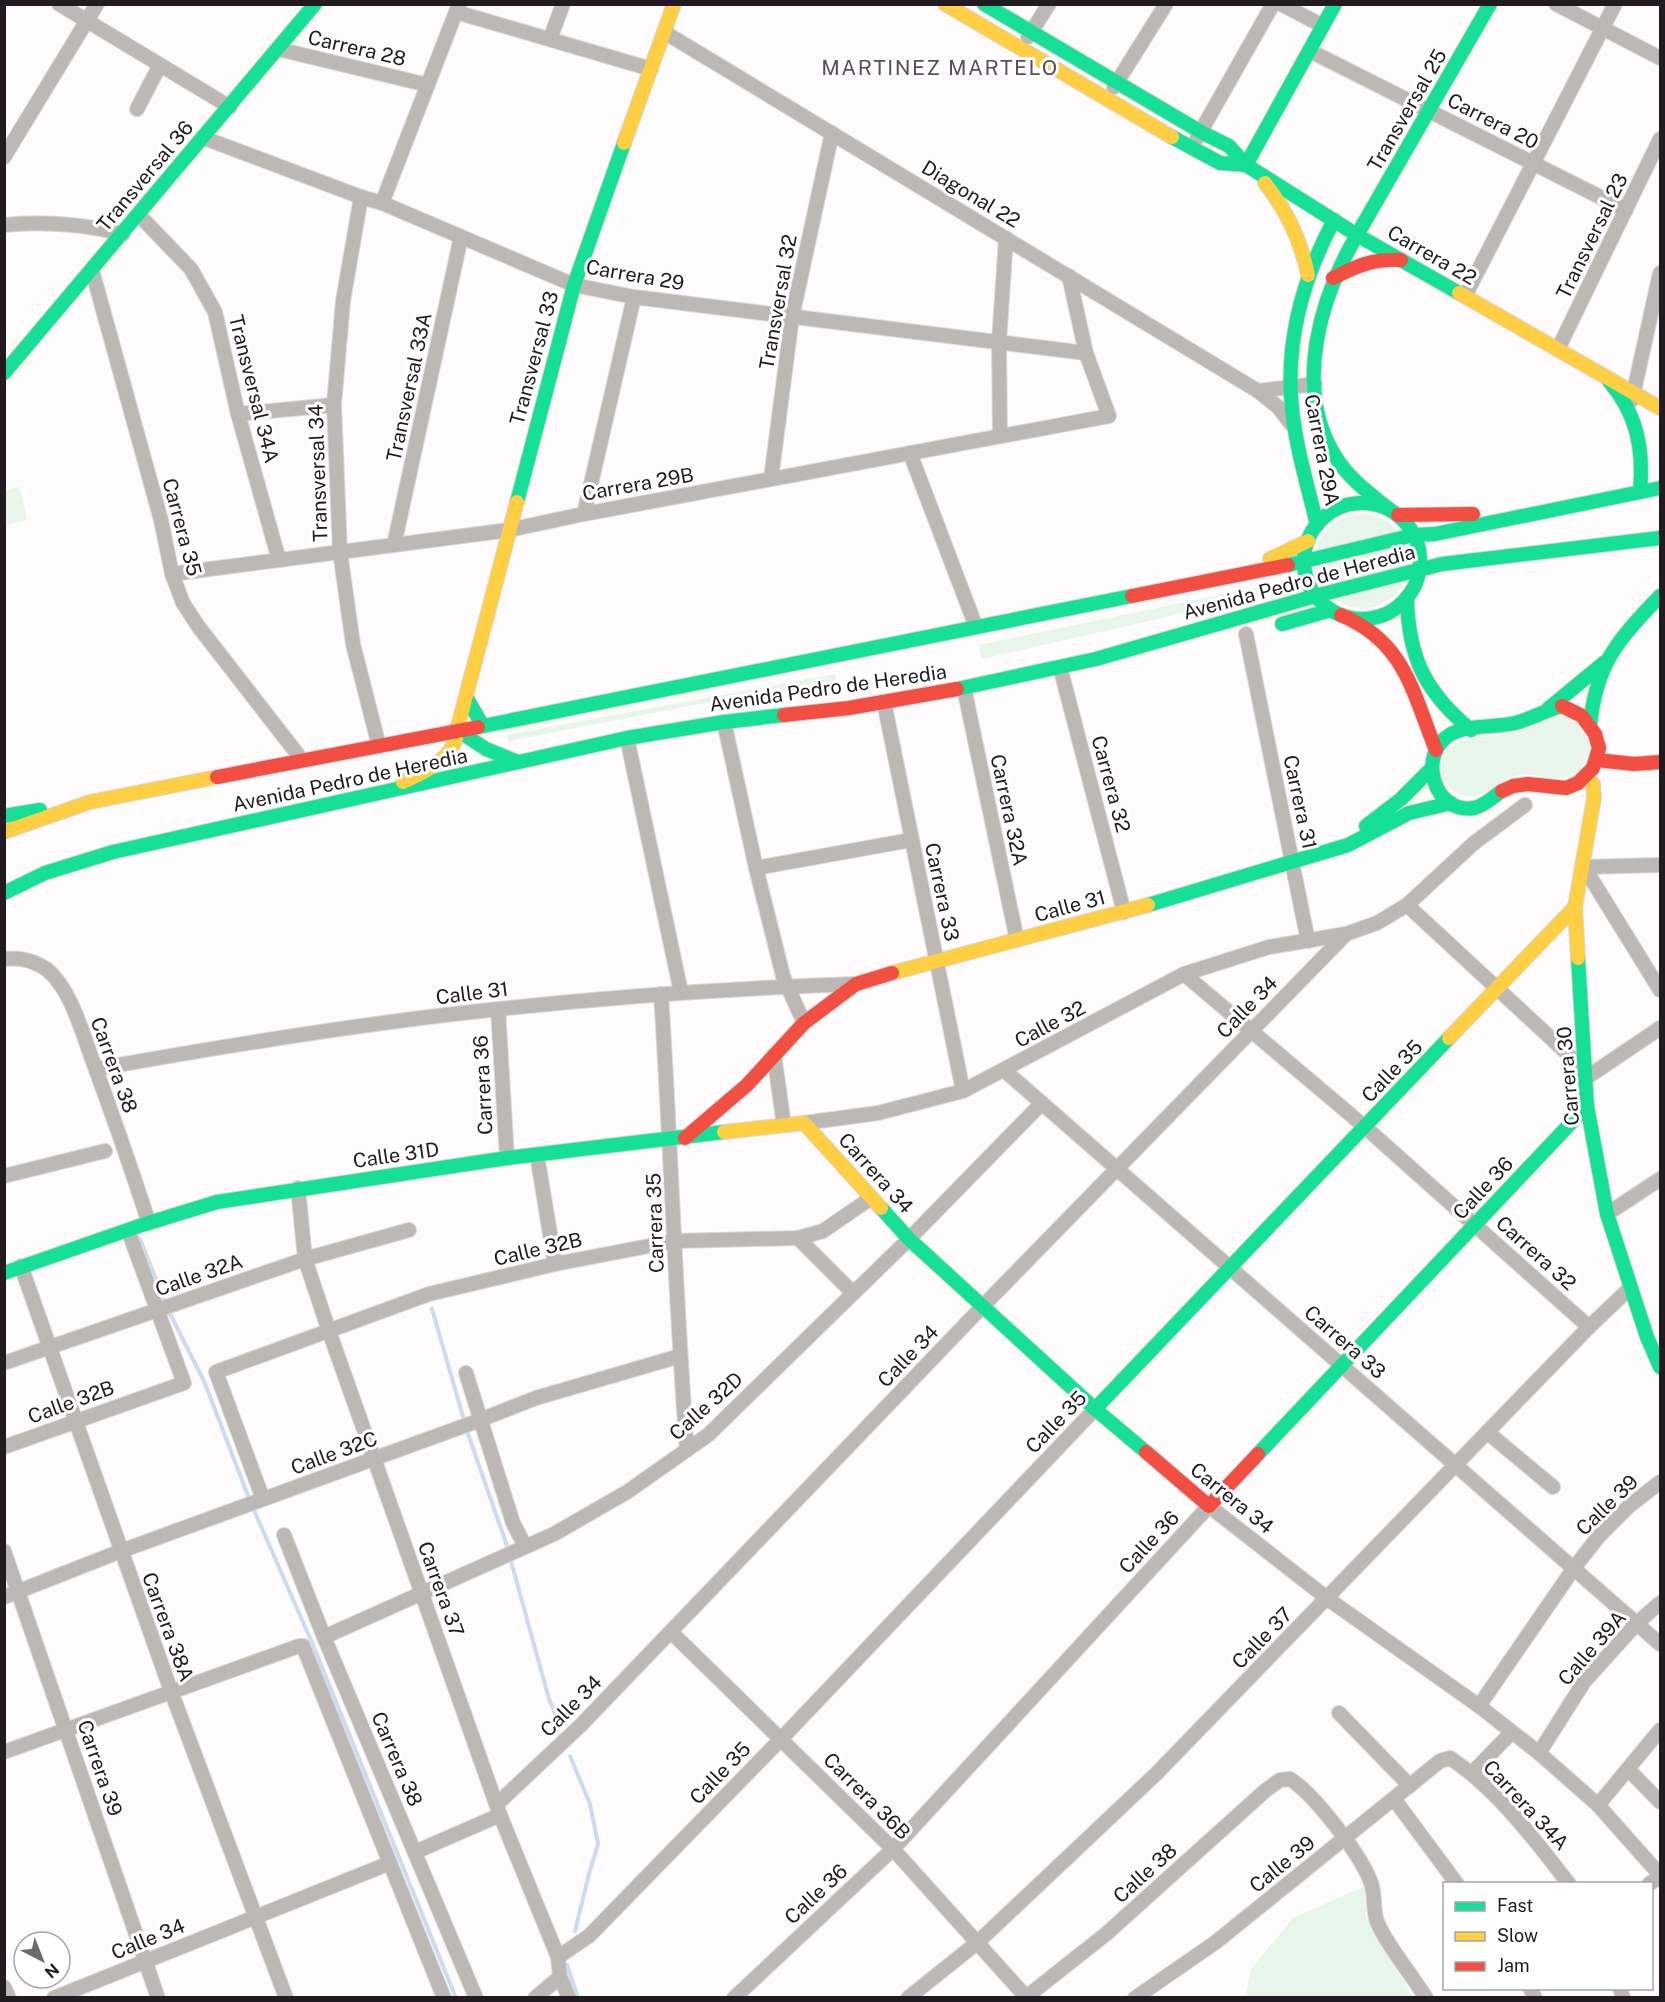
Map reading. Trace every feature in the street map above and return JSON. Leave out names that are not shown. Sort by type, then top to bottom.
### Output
[{"type":"main road","name":"Transversal 36","points":[[4,373],[315,4]]},
{"type":"main road","name":"Transversal 33","points":[[377,795],[420,774],[438,761],[456,742],[457,730],[574,285],[674,4]]},
{"type":"main road","name":"Carrera 22","points":[[945,4],[1192,149],[1220,163],[1245,165]]},
{"type":"main road","name":"Carrera 22","points":[[984,4],[1201,132],[1229,146],[1245,165],[1358,235],[1660,408]]},
{"type":"main road","points":[[1245,165],[1335,4]]},
{"type":"main road","name":"Transversal 25","points":[[1358,235],[1490,4]]},
{"type":"main road","name":"Carrera 29A","points":[[1245,165],[1265,183],[1281,203],[1294,225],[1308,275]]},
{"type":"main road","name":"Carrera 29A","points":[[1317,525],[1295,428],[1291,387],[1293,342],[1296,320],[1308,275],[1334,220]]},
{"type":"main road","name":"Carrera 29A","points":[[1358,235],[1333,278],[1321,312],[1315,384],[1320,417],[1330,449],[1348,473],[1394,513],[1414,535]]},
{"type":"main road","points":[[1333,278],[1366,261],[1384,258],[1401,260]]},
{"type":"main road","name":"Carrera 22","points":[[1603,374],[1618,390],[1630,409],[1638,429],[1643,472],[1640,492]]},
{"type":"main road","name":"Avenida Pedro de Heredia","points":[[4,832],[90,802],[483,726],[1242,574],[1414,535],[1435,534],[1660,488]]},
{"type":"main road","points":[[1436,750],[1399,661],[1391,650],[1373,632],[1358,622],[1336,613],[1316,596],[1305,573],[1304,561],[1308,541],[1317,525],[1332,512],[1350,504],[1364,503],[1394,513],[1530,513]]},
{"type":"main road","points":[[1414,535],[1418,546],[1419,570],[1411,591],[1406,619],[1409,641],[1425,682],[1453,716],[1471,730]]},
{"type":"main road","name":"Avenida Pedro de Heredia","points":[[4,893],[45,873],[113,852],[627,738],[724,722],[884,702],[964,688],[1096,659],[1316,596],[1442,564],[1660,538]]},
{"type":"main road","points":[[1242,574],[1308,541]]},
{"type":"main road","points":[[1250,632],[1336,613],[1355,618],[1370,618],[1396,607],[1411,591],[1443,574],[1539,553]]},
{"type":"main road","points":[[1548,709],[1605,663],[1623,638],[1660,596]]},
{"type":"main road","points":[[1096,659],[1174,651]]},
{"type":"main road","points":[[1590,726],[1595,693],[1605,663]]},
{"type":"main road","points":[[466,697],[483,726]]},
{"type":"main road","points":[[1451,803],[1437,789],[1431,769],[1436,750],[1445,739],[1455,733],[1510,724],[1562,706],[1582,717],[1590,726],[1599,747],[1597,760],[1586,776]]},
{"type":"main road","points":[[457,730],[481,747],[502,758],[518,762]]},
{"type":"main road","points":[[1597,760],[1634,764],[1660,762]]},
{"type":"main road","name":"Calle 31","points":[[1292,862],[1330,847],[1367,825],[1401,799],[1431,769]]},
{"type":"main road","name":"Calle 31","points":[[685,1137],[740,1091],[804,1023],[856,984],[937,960],[1124,912],[1348,845],[1409,813],[1451,803],[1464,807],[1476,807],[1500,792],[1517,785],[1533,783],[1558,788],[1567,787],[1586,776]]},
{"type":"main road","name":"Carrera 30","points":[[1586,776],[1593,784],[1595,791],[1584,867],[1575,907],[1587,1106],[1608,1214],[1629,1289],[1660,1367]]},
{"type":"main road","points":[[4,816],[90,802]]},
{"type":"main road","name":"Calle 35","points":[[1095,1409],[1575,907]]},
{"type":"main road","name":"Calle 36","points":[[1209,1506],[1587,1106]]},
{"type":"main road","name":"Calle 31D","points":[[4,1273],[217,1202],[507,1158],[804,1123]]},
{"type":"main road","name":"Carrera 34","points":[[804,1123],[909,1239],[1095,1409],[1209,1506]]},
{"type":"street","points":[[59,4],[230,107]]},
{"type":"street","points":[[6,152],[96,4]]},
{"type":"street","points":[[550,39],[563,4]]},
{"type":"street","points":[[1021,49],[1049,4]]},
{"type":"street","points":[[1107,99],[1166,4]]},
{"type":"street","points":[[1192,149],[1273,4]]},
{"type":"street","points":[[1281,4],[1323,26]]},
{"type":"street","points":[[1556,4],[1660,58]]},
{"type":"street","points":[[1466,296],[1615,4]]},
{"type":"street","points":[[382,202],[457,8],[651,69]]},
{"type":"street","name":"Diagonal 22","points":[[664,32],[1258,391],[1278,407],[1295,428]]},
{"type":"street","name":"Carrera 28","points":[[278,49],[428,85]]},
{"type":"street","name":"Carrera 20","points":[[1310,51],[1626,210]]},
{"type":"street","points":[[137,109],[160,65]]},
{"type":"street","name":"Transversal 32","points":[[771,479],[792,317],[832,133]]},
{"type":"street","name":"Carrera 29","points":[[204,138],[361,197],[382,202],[574,285],[634,297],[1086,353]]},
{"type":"street","name":"Transversal 23","points":[[1558,349],[1660,139]]},
{"type":"street","name":"Transversal 34","points":[[361,197],[343,301],[334,405],[339,552],[353,644],[379,746]]},
{"type":"street","name":"Transversal 34A","points":[[139,215],[191,269],[215,312],[238,414],[279,560]]},
{"type":"street","points":[[4,225],[35,222],[74,224],[123,234]]},
{"type":"street","name":"Transversal 33A","points":[[394,544],[461,237]]},
{"type":"street","points":[[1000,436],[999,342],[1006,238]]},
{"type":"street","name":"Carrera 35","points":[[92,270],[161,520],[172,574],[183,603],[198,626],[302,760]]},
{"type":"street","points":[[1630,409],[1660,273]]},
{"type":"street","points":[[1070,276],[1086,353]]},
{"type":"street","points":[[584,514],[634,297]]},
{"type":"street","name":"Carrera 29B","points":[[172,574],[509,530],[1109,416],[1086,353]]},
{"type":"street","points":[[1258,391],[1315,384]]},
{"type":"street","points":[[238,414],[334,405]]},
{"type":"street","points":[[910,453],[976,627]]},
{"type":"street","name":"Carrera 31","points":[[1250,632],[1308,941]]},
{"type":"street","name":"Carrera 32","points":[[1060,667],[1124,912]]},
{"type":"street","name":"Carrera 32A","points":[[964,688],[1017,940]]},
{"type":"street","name":"Carrera 33","points":[[884,702],[963,1090]]},
{"type":"street","points":[[724,722],[756,868],[783,976],[804,1023]]},
{"type":"street","points":[[627,738],[681,992]]},
{"type":"street","points":[[1308,941],[1346,934],[1377,923],[1407,905],[1474,843],[1524,805]]},
{"type":"street","points":[[756,868],[911,840]]},
{"type":"street","points":[[1584,867],[1660,865]]},
{"type":"street","points":[[1584,867],[1660,990]]},
{"type":"street","points":[[1407,905],[1568,1054],[1586,1078],[1660,1028]]},
{"type":"street","name":"Calle 34","points":[[415,1852],[499,1810],[982,1307],[1346,934]]},
{"type":"street","name":"Calle 32","points":[[804,1123],[878,1113],[963,1090],[1184,974],[1269,948],[1308,941]]},
{"type":"street","name":"Carrera 38","points":[[4,959],[20,959],[37,963],[57,979],[80,1026],[149,1223]]},
{"type":"street","name":"Carrera 32","points":[[1184,974],[1365,1127],[1589,1327]]},
{"type":"street","name":"Calle 31","points":[[96,1069],[238,1044],[498,1009],[681,992],[856,984]]},
{"type":"street","name":"Carrera 35","points":[[661,994],[687,1450]]},
{"type":"street","name":"Carrera 36","points":[[498,1009],[507,1158]]},
{"type":"street","points":[[774,1055],[784,1125]]},
{"type":"street","name":"Carrera 33","points":[[1004,1070],[1660,1644]]},
{"type":"street","name":"Calle 32D","points":[[324,1637],[554,1534],[627,1492],[708,1435],[909,1239],[1042,1103]]},
{"type":"street","points":[[4,1176],[105,1151]]},
{"type":"street","points":[[537,1155],[555,1264]]},
{"type":"street","points":[[1608,1214],[1660,1179]]},
{"type":"street","name":"Carrera 37","points":[[298,1188],[305,1259],[329,1332],[499,1810],[558,1957],[560,1977],[569,1998]]},
{"type":"street","name":"Calle 32B","points":[[261,1500],[216,1372],[429,1294],[555,1264],[675,1241],[798,1238],[823,1231],[871,1198]]},
{"type":"street","points":[[128,1230],[164,1308]]},
{"type":"street","name":"Calle 32A","points":[[4,1363],[305,1259],[409,1230]]},
{"type":"street","points":[[798,1238],[854,1293]]},
{"type":"street","name":"Carrera 38A","points":[[21,1266],[48,1348],[171,1691],[286,1998]]},
{"type":"street","name":"Calle 37","points":[[908,1998],[978,1942],[1156,1774],[1589,1327],[1629,1289]]},
{"type":"street","name":"Calle 32B","points":[[4,1447],[184,1383],[164,1308]]},
{"type":"street","points":[[1647,1337],[1660,1329]]},
{"type":"street","name":"Calle 32C","points":[[4,1597],[121,1551],[471,1424],[536,1398],[680,1356]]},
{"type":"street","points":[[466,1373],[471,1424],[522,1547]]},
{"type":"street","name":"Calle 35","points":[[558,1957],[589,1936],[782,1738],[1095,1409]]},
{"type":"street","points":[[1487,1432],[1553,1487]]},
{"type":"street","name":"Calle 39","points":[[1479,1706],[1574,1568],[1606,1528],[1660,1482]]},
{"type":"street","name":"Carrera 34","points":[[1209,1506],[1328,1599],[1479,1706],[1539,1753],[1599,1805],[1660,1876]]},
{"type":"street","name":"Calle 36","points":[[734,1998],[893,1849],[1209,1506]]},
{"type":"street","name":"Carrera 38","points":[[284,1535],[324,1637],[476,1998]]},
{"type":"street","name":"Carrera 39","points":[[4,1551],[158,1998]]},
{"type":"street","name":"Calle 39A","points":[[1539,1753],[1584,1682],[1637,1623],[1660,1603]]},
{"type":"street","name":"Carrera 36B","points":[[671,1632],[893,1849],[1026,1997]]},
{"type":"street","points":[[4,1752],[303,1646],[444,1998]]},
{"type":"street","points":[[1339,1713],[1410,1786]]},
{"type":"street","points":[[1599,1805],[1660,1731]]},
{"type":"street","points":[[1472,1773],[1511,1732]]},
{"type":"street","name":"Calle 39","points":[[1135,1998],[1216,1941],[1440,1761],[1450,1758]]},
{"type":"street","name":"Carrera 34A","points":[[1450,1758],[1472,1773],[1535,1839],[1567,1882]]},
{"type":"street","points":[[1628,1769],[1660,1802]]},
{"type":"street","name":"Calle 38","points":[[1026,1997],[1106,1934],[1280,1780],[1290,1779],[1301,1785],[1345,1838]]},
{"type":"street","points":[[1394,1799],[1456,1882]]},
{"type":"street","points":[[1345,1838],[1366,1871],[1373,1887],[1374,1913],[1380,1926],[1426,1998]]},
{"type":"street","name":"Calle 34","points":[[54,1998],[390,1863]]},
{"type":"street","points":[[535,1998],[560,1977]]},
{"type":"street","points":[[4,1987],[9,1998]]},
{"type":"shaded area","points":[[20,487],[27,520],[5,525],[5,490]]},
{"type":"shaded area","points":[[1362,514],[1380,517],[1395,528],[1406,543],[1409,561],[1406,579],[1395,594],[1380,605],[1362,608],[1344,605],[1329,594],[1318,579],[1315,561],[1318,543],[1329,528],[1344,517]]},
{"type":"shaded area","points":[[1278,583],[1280,591],[982,659],[979,645]]},
{"type":"shaded area","points":[[835,674],[837,688],[693,705],[509,741],[507,735]]},
{"type":"shaded area","points":[[1560,715],[1574,720],[1589,741],[1587,757],[1572,775],[1555,779],[1530,774],[1518,775],[1476,796],[1458,794],[1445,781],[1442,761],[1446,751],[1454,744],[1465,740],[1513,733]]},
{"type":"shaded area","points":[[1365,1886],[1366,1916],[1413,1997],[1245,1998],[1251,1969],[1293,1918]]},
{"type":"waterway","points":[[140,1239],[170,1314],[204,1381],[250,1501]]},
{"type":"waterway","points":[[432,1309],[468,1434],[506,1543],[549,1699],[561,1727]]},
{"type":"waterway","points":[[253,1508],[313,1645],[456,1998]]},
{"type":"waterway","points":[[570,1756],[590,1804],[598,1844],[575,1931]]},
{"type":"waterway","points":[[567,1965],[578,1998]]},
{"type":"traffic: fast","points":[[4,373],[315,4]]},
{"type":"traffic: fast","points":[[984,4],[1201,132],[1229,146],[1246,165],[1357,235],[1332,287],[1323,315],[1316,344],[1314,373],[1316,402],[1322,430],[1340,464],[1360,485],[1390,510]]},
{"type":"traffic: fast","points":[[1246,165],[1335,4]]},
{"type":"traffic: fast","points":[[1459,293],[1357,235],[1490,4]]},
{"type":"traffic: fast","points":[[1172,137],[1220,163],[1246,165]]},
{"type":"traffic: fast","points":[[517,502],[574,285],[624,143]]},
{"type":"traffic: fast","points":[[1317,525],[1294,424],[1291,359],[1305,288],[1334,220]]},
{"type":"traffic: fast","points":[[1609,381],[1626,406],[1636,433],[1641,461],[1640,492]]},
{"type":"traffic: fast","points":[[1288,565],[1414,535],[1435,534],[1660,488]]},
{"type":"traffic: fast","points":[[1362,503],[1384,508],[1403,520],[1415,539],[1420,561],[1415,583],[1403,602],[1384,614],[1362,619],[1340,614],[1321,602],[1309,583],[1304,561],[1309,539],[1321,520],[1340,508],[1362,503]]},
{"type":"traffic: fast","points":[[957,689],[1096,659],[1315,596],[1442,564],[1660,538]]},
{"type":"traffic: fast","points":[[478,727],[1132,596]]},
{"type":"traffic: fast","points":[[1590,726],[1598,685],[1612,654],[1632,626],[1660,596]]},
{"type":"traffic: fast","points":[[1407,597],[1411,638],[1422,672],[1442,702],[1471,730]]},
{"type":"traffic: fast","points":[[1282,624],[1331,610]]},
{"type":"traffic: fast","points":[[1548,709],[1605,662]]},
{"type":"traffic: fast","points":[[466,697],[483,726]]},
{"type":"traffic: fast","points":[[1502,791],[1474,808],[1460,808],[1449,802],[1440,793],[1434,781],[1432,768],[1434,755],[1440,743],[1458,731],[1515,723],[1562,706]]},
{"type":"traffic: fast","points":[[4,893],[45,873],[113,852],[627,738],[784,715]]},
{"type":"traffic: fast","points":[[457,730],[486,749],[518,762]]},
{"type":"traffic: fast","points":[[1366,826],[1401,799],[1431,769]]},
{"type":"traffic: fast","points":[[1148,905],[1348,845],[1409,813],[1451,803]]},
{"type":"traffic: fast","points":[[4,816],[40,810]]},
{"type":"traffic: fast","points":[[1578,958],[1587,1106],[1607,1214],[1647,1337],[1660,1367]]},
{"type":"traffic: fast","points":[[1095,1409],[1449,1038]]},
{"type":"traffic: fast","points":[[1258,1454],[1587,1106]]},
{"type":"traffic: fast","points":[[4,1273],[142,1225],[217,1202],[507,1158],[724,1132]]},
{"type":"traffic: fast","points":[[881,1208],[909,1239],[1095,1409],[1146,1452]]},
{"type":"traffic: slow","points":[[624,143],[674,4]]},
{"type":"traffic: slow","points":[[945,4],[1172,137]]},
{"type":"traffic: slow","points":[[1265,183],[1292,226],[1308,275]]},
{"type":"traffic: slow","points":[[1459,293],[1660,408]]},
{"type":"traffic: slow","points":[[403,782],[438,763],[451,749],[455,740],[517,502]]},
{"type":"traffic: slow","points":[[1270,559],[1308,541]]},
{"type":"traffic: slow","points":[[1578,958],[1575,907],[1594,798],[1593,784],[1586,776]]},
{"type":"traffic: slow","points":[[4,832],[90,802],[217,777]]},
{"type":"traffic: slow","points":[[892,973],[1148,905]]},
{"type":"traffic: slow","points":[[1449,1038],[1575,907]]},
{"type":"traffic: slow","points":[[724,1132],[804,1123],[881,1208]]},
{"type":"traffic: jam","points":[[1333,278],[1366,264],[1383,260],[1401,260]]},
{"type":"traffic: jam","points":[[1398,515],[1473,514]]},
{"type":"traffic: jam","points":[[1132,596],[1288,565]]},
{"type":"traffic: jam","points":[[1341,615],[1362,626],[1393,654],[1404,670],[1436,750]]},
{"type":"traffic: jam","points":[[784,715],[849,708],[957,689]]},
{"type":"traffic: jam","points":[[1502,791],[1513,786],[1528,784],[1566,788],[1578,783],[1593,768],[1599,748],[1595,734],[1582,716],[1562,706]]},
{"type":"traffic: jam","points":[[217,777],[478,727]]},
{"type":"traffic: jam","points":[[1597,760],[1634,764],[1660,762]]},
{"type":"traffic: jam","points":[[685,1138],[747,1085],[804,1023],[856,984],[892,973]]},
{"type":"traffic: jam","points":[[1146,1452],[1209,1506],[1258,1454]]},
{"type":"district","name":"MARTINEZ MARTELO","points":[[940,68]]}]
